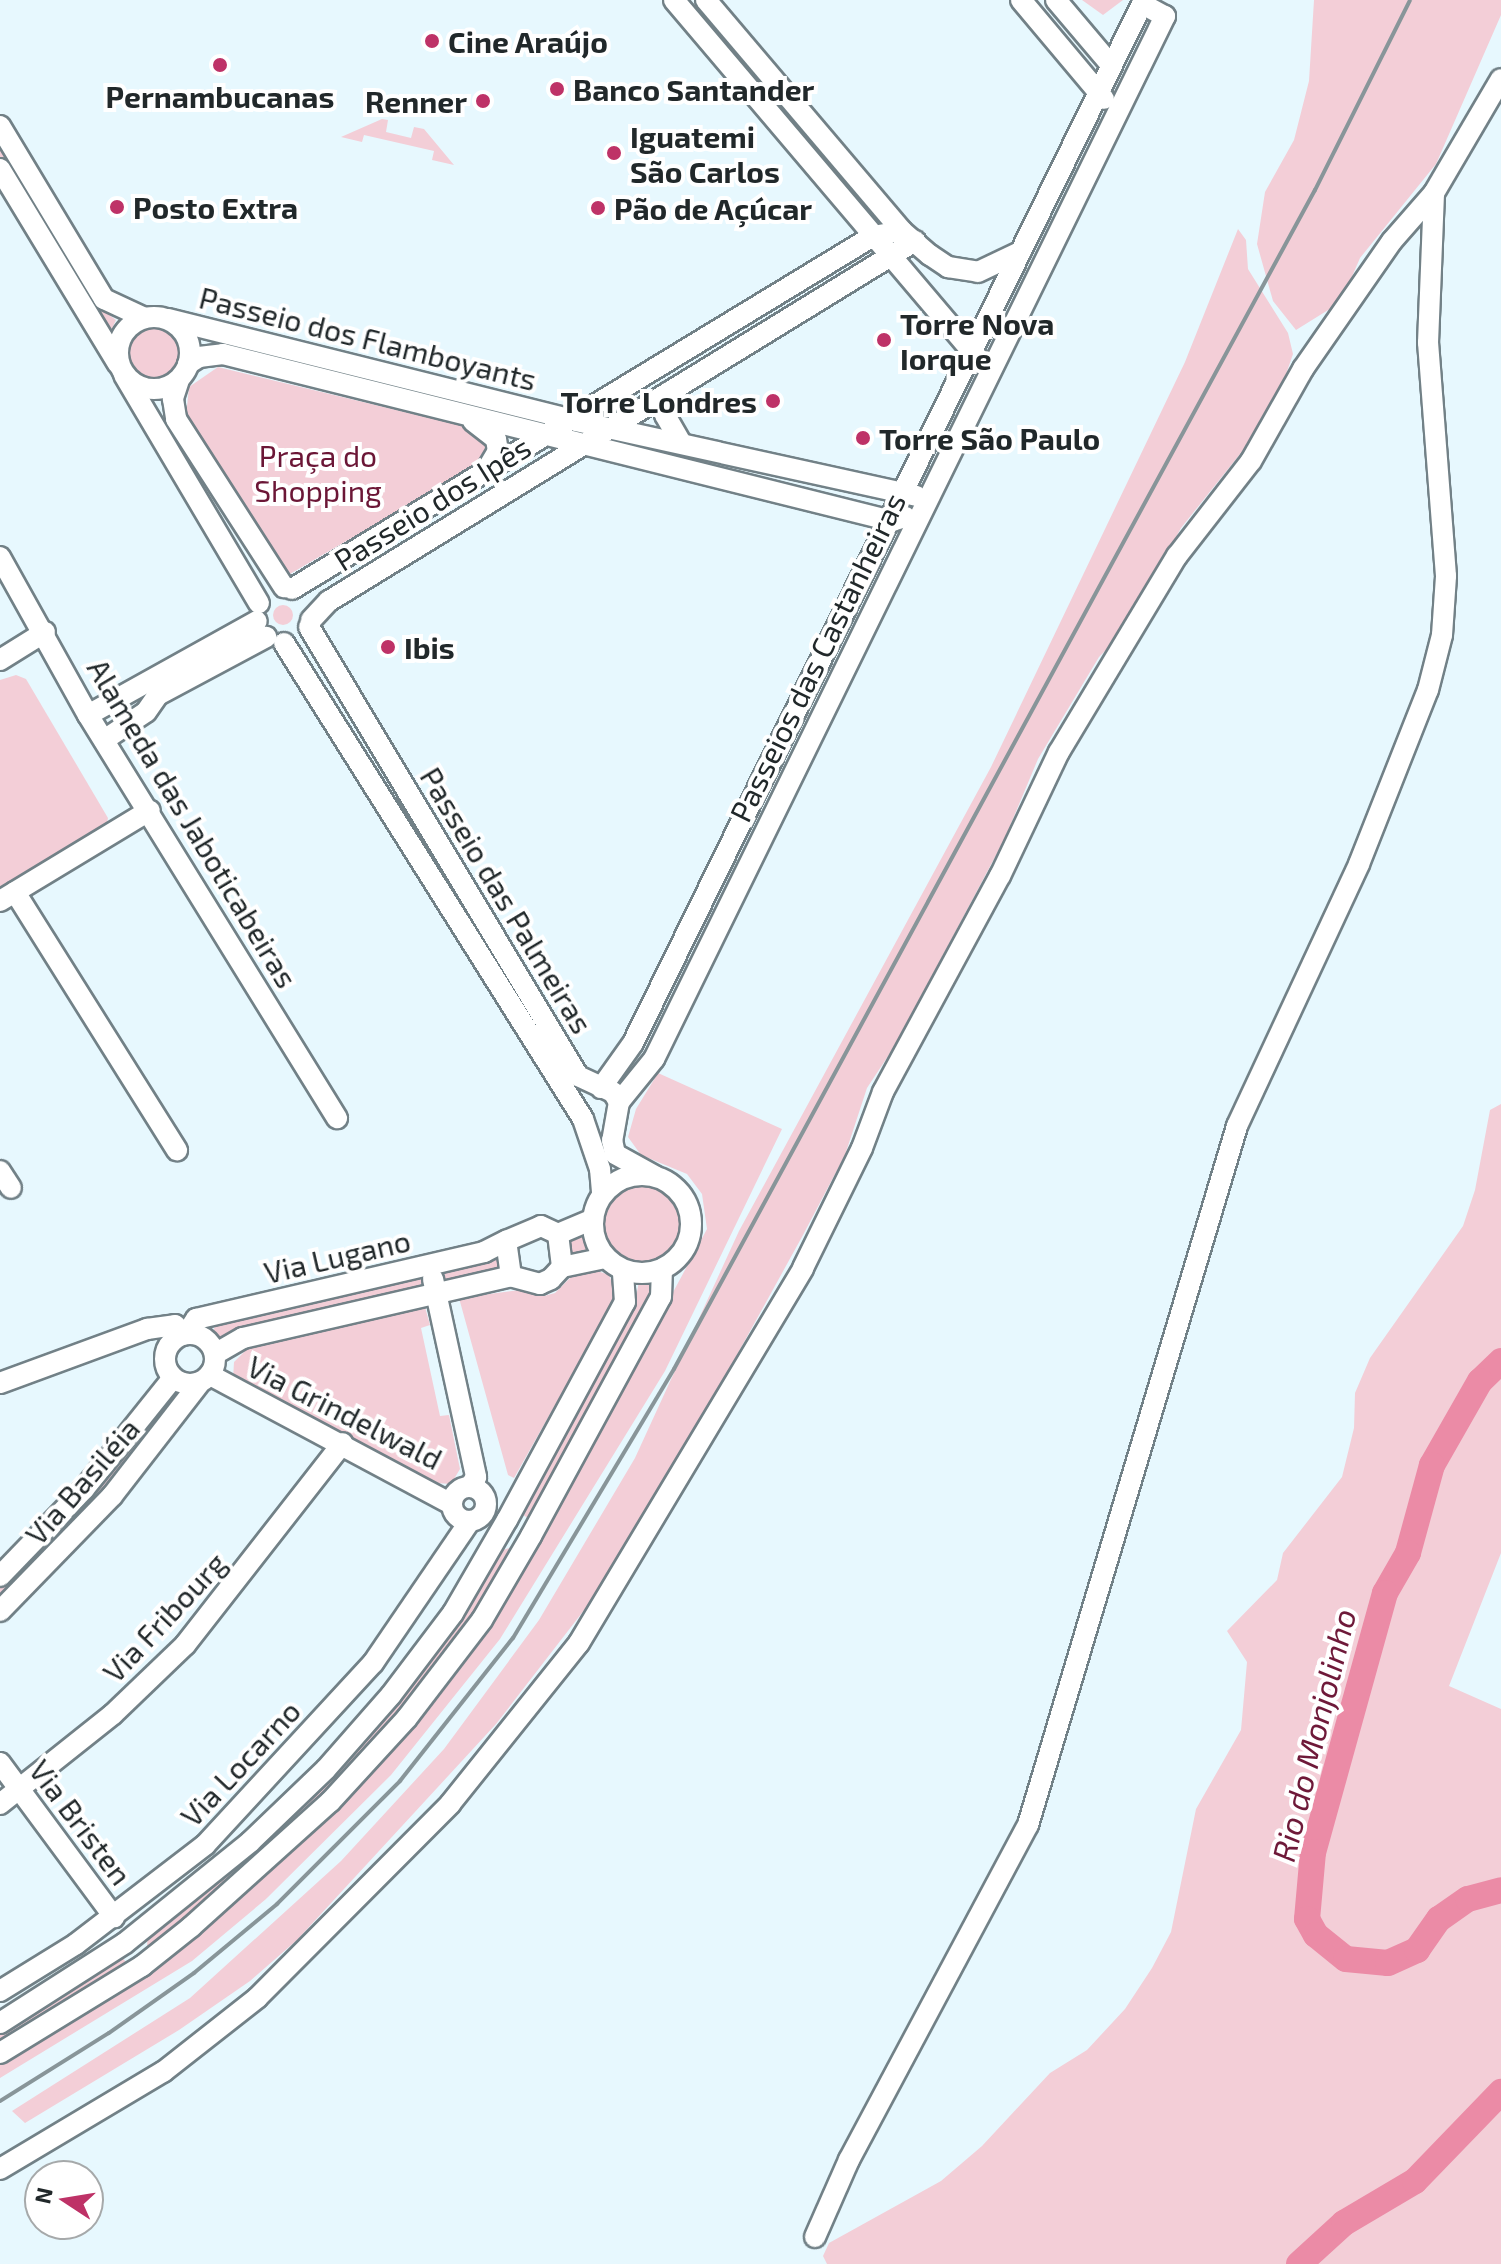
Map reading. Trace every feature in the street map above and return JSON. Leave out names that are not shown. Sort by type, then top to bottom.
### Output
[{"type":"street","points":[[674,0],[972,355],[993,367]]},
{"type":"street","points":[[706,0],[908,236],[938,262],[968,272],[998,266],[1020,252]]},
{"type":"street","points":[[1021,0],[1098,89],[1111,122]]},
{"type":"street","points":[[583,1119],[595,1086],[633,1043],[972,355],[1110,64],[1056,0]]},
{"type":"street","name":"Passeios das Castanheiras","points":[[619,1102],[654,1059],[1165,16],[1142,4],[1110,64]]},
{"type":"street","points":[[0,2169],[163,2072],[257,1998],[450,1804],[579,1643],[803,1268],[862,1148],[883,1092],[1000,876],[1059,752],[1177,556],[1266,439],[1303,369],[1392,241],[1434,193],[1501,79]]},
{"type":"street","points":[[0,126],[104,299],[145,318],[168,319],[185,334],[183,372],[173,399],[176,419],[288,588],[305,597],[310,623],[299,639],[266,626]]},
{"type":"street","name":"Passeio das Palmeiras","points":[[0,169],[121,370],[266,626],[583,1119],[600,1169],[602,1194]]},
{"type":"street","points":[[815,2237],[849,2160],[1028,1825],[1079,1669],[1237,1126],[1359,864],[1428,690],[1442,635],[1446,576],[1428,343],[1434,193]]},
{"type":"street","points":[[873,236],[908,236]]},
{"type":"street","name":"Passeio dos Ipês","points":[[288,588],[576,421],[873,236]]},
{"type":"street","name":"Passeio dos Ipês","points":[[310,623],[329,601],[891,255],[908,236]]},
{"type":"street","points":[[807,276],[821,298]]},
{"type":"street","points":[[1001,293],[1024,303]]},
{"type":"street","points":[[145,318],[119,340],[121,370],[133,384],[156,390],[183,372]]},
{"type":"street","name":"Passeio dos Flamboyants","points":[[168,319],[523,418],[549,436],[857,512],[888,526],[908,516],[917,522]]},
{"type":"street","points":[[951,327],[1012,328]]},
{"type":"street","name":"Passeio dos Flamboyants","points":[[183,372],[199,357],[223,354],[463,414],[576,421],[613,427],[866,489],[906,490],[927,502]]},
{"type":"street","points":[[676,358],[676,388],[665,415],[681,443]]},
{"type":"street","points":[[624,390],[641,410]]},
{"type":"street","points":[[463,414],[496,439],[498,451],[482,476]]},
{"type":"street","points":[[652,436],[648,446],[654,462]]},
{"type":"street","points":[[515,457],[529,478]]},
{"type":"street","points":[[857,512],[866,489]]},
{"type":"street","points":[[888,526],[906,545]]},
{"type":"street","name":"Alameda das Jaboticabeiras","points":[[0,557],[45,632],[88,715],[150,810],[337,1118]]},
{"type":"street","points":[[266,626],[269,592],[288,588]]},
{"type":"street","name":"Passeio das Palmeiras","points":[[310,623],[578,1076],[613,1092],[619,1102]]},
{"type":"street","points":[[88,715],[154,687],[266,626]]},
{"type":"street","points":[[0,660],[45,632]]},
{"type":"street","points":[[104,740],[146,712],[154,687]]},
{"type":"street","points":[[150,810],[8,897],[177,1150]]},
{"type":"street","points":[[633,1043],[654,1059]]},
{"type":"street","points":[[619,1102],[613,1149],[655,1176],[682,1195],[690,1216],[684,1248],[662,1269],[623,1270],[605,1258],[593,1219],[602,1194],[625,1177],[655,1176]]},
{"type":"street","name":"Via Lugano","points":[[185,1334],[196,1319],[500,1248],[506,1241],[541,1226],[558,1234],[593,1219]]},
{"type":"street","points":[[558,1234],[562,1267]]},
{"type":"street","points":[[506,1241],[511,1276]]},
{"type":"street","name":"Via Lugano","points":[[215,1354],[243,1338],[436,1291],[511,1276],[546,1283],[562,1267],[605,1258]]},
{"type":"street","points":[[430,1265],[476,1477],[471,1485],[458,1490],[452,1504],[455,1514],[470,1521],[484,1513],[487,1502],[471,1485]]},
{"type":"street","points":[[0,2053],[142,1966],[236,1890],[382,1748],[482,1620],[661,1297],[662,1269]]},
{"type":"street","points":[[0,2023],[125,1943],[250,1842],[326,1769],[429,1646],[507,1520],[625,1302],[623,1270]]},
{"type":"street","points":[[0,1383],[121,1337],[175,1325],[185,1334],[209,1342],[215,1354],[204,1380],[173,1378],[165,1355],[121,1337]]},
{"type":"street","points":[[165,1355],[185,1334]]},
{"type":"street","name":"Via Basiléia","points":[[0,1576],[84,1489],[173,1378]]},
{"type":"street","name":"Via Grindelwald","points":[[204,1380],[343,1443],[452,1504]]},
{"type":"street","name":"Via Basiléia","points":[[0,1611],[112,1496],[204,1380]]},
{"type":"street","name":"Via Fribourg","points":[[0,1804],[19,1792],[113,1714],[185,1645],[343,1443]]},
{"type":"street","points":[[507,1520],[531,1536]]},
{"type":"street","name":"Via Locarno","points":[[0,1991],[114,1917],[205,1845],[373,1663],[470,1521]]},
{"type":"street","name":"Via Bristen","points":[[0,1763],[114,1917]]},
{"type":"street","points":[[125,1943],[142,1966]]},
{"type":"green space","points":[[1082,0],[1123,0],[1103,15]]},
{"type":"green space","points":[[1314,0],[1501,0],[1501,15],[1436,164],[1360,258],[1341,302],[1296,330],[1273,301],[1257,244],[1265,192],[1294,140],[1309,81]]},
{"type":"green space","points":[[382,119],[388,120],[386,132],[411,138],[414,127],[424,129],[454,165],[432,160],[434,151],[364,135],[362,142],[341,137]]},
{"type":"green space","points":[[0,145],[96,305],[116,320],[108,337],[0,157]]},
{"type":"green space","points":[[1238,229],[1246,240],[1248,269],[1288,333],[1293,354],[1284,380],[1260,429],[1181,528],[1123,633],[1099,657],[1038,759],[1004,840],[896,1044],[867,1088],[845,1155],[803,1235],[710,1404],[588,1605],[496,1724],[297,1940],[250,1981],[179,2030],[25,2123],[12,2111],[190,1998],[341,1861],[444,1749],[539,1620],[635,1458],[739,1231],[991,767],[1185,362]]},
{"type":"green space","points":[[152,328],[171,336],[179,355],[171,374],[152,382],[133,374],[125,355],[133,336]]},
{"type":"green space","name":"Praça do Shopping","points":[[218,367],[471,428],[483,439],[487,453],[483,461],[290,574],[186,416],[189,387]]},
{"type":"green space","points":[[279,605],[287,605],[293,615],[287,625],[279,625],[273,619],[273,611]]},
{"type":"green space","points":[[16,675],[26,679],[108,818],[106,827],[0,894],[0,680]]},
{"type":"green space","points":[[658,1073],[782,1129],[665,1371],[500,1639],[391,1775],[266,1899],[192,1961],[0,2078],[0,2061],[89,2009],[381,1756],[584,1458],[707,1229],[702,1194],[687,1174],[641,1155],[628,1137],[636,1109]]},
{"type":"green space","points":[[1501,1104],[1501,1553],[1449,1686],[1501,1709],[1501,2264],[827,2264],[823,2256],[829,2243],[941,2181],[982,2146],[1050,2073],[1087,2050],[1125,2009],[1152,1968],[1171,1932],[1196,1809],[1241,1730],[1247,1662],[1227,1631],[1277,1580],[1283,1553],[1342,1477],[1354,1428],[1355,1393],[1370,1358],[1463,1226],[1475,1190],[1490,1110]]},
{"type":"green space","points":[[642,1180],[666,1187],[678,1199],[685,1223],[678,1247],[666,1259],[642,1266],[618,1259],[606,1247],[599,1223],[606,1199],[618,1187]]},
{"type":"green space","points":[[573,1235],[581,1235],[587,1245],[581,1255],[573,1255],[567,1249],[567,1241]]},
{"type":"green space","points":[[501,1256],[501,1269],[443,1283],[435,1273]]},
{"type":"green space","points":[[592,1269],[609,1275],[617,1295],[514,1478],[508,1475],[459,1298],[520,1290],[544,1296],[555,1293],[575,1273]]},
{"type":"green space","points":[[422,1272],[427,1279],[417,1287],[218,1342],[213,1335],[215,1324]]},
{"type":"green space","points":[[639,1281],[655,1285],[647,1310],[529,1519],[519,1512],[635,1303]]},
{"type":"green space","points":[[420,1304],[425,1307],[430,1325],[421,1328],[440,1416],[449,1415],[460,1469],[451,1484],[436,1483],[233,1379],[234,1362],[249,1347]]},
{"type":"green space","points":[[175,1389],[184,1394],[156,1438],[0,1602],[0,1583]]},
{"type":"green space","points":[[515,1546],[475,1615],[377,1740],[285,1836],[152,1948],[147,1945],[148,1936],[455,1624],[503,1550]]},
{"type":"green space","points":[[122,1957],[128,1965],[0,2043],[0,2030]]},
{"type":"waterway","name":"Rio do Monjolinho","points":[[1501,1361],[1480,1381],[1432,1465],[1408,1553],[1385,1593],[1313,1852],[1307,1919],[1316,1935],[1346,1959],[1388,1963],[1417,1950],[1439,1919],[1468,1899],[1501,1890]]},
{"type":"waterway","name":"Rio do Monjolinho","points":[[1299,2264],[1344,2223],[1415,2181],[1501,2092]]},
{"type":"railway","points":[[0,2101],[109,2033],[194,1973],[277,1904],[400,1781],[513,1638],[674,1369],[1315,190],[1410,0]]},
{"type":"place","name":"Cine Araújo","points":[[432,41]]},
{"type":"place","name":"Pernambucanas","points":[[220,65]]},
{"type":"place","name":"Banco Santander","points":[[557,89]]},
{"type":"place","name":"Renner","points":[[483,101]]},
{"type":"place","name":"Iguatemi São Carlos","points":[[614,153]]},
{"type":"place","name":"Posto Extra","points":[[117,207]]},
{"type":"place","name":"Pão de Açúcar","points":[[598,208]]},
{"type":"place","name":"Torre Nova Iorque","points":[[884,340]]},
{"type":"place","name":"Torre Londres","points":[[773,401]]},
{"type":"place","name":"Torre São Paulo","points":[[863,438]]},
{"type":"place","name":"Ibis","points":[[388,647]]}]
